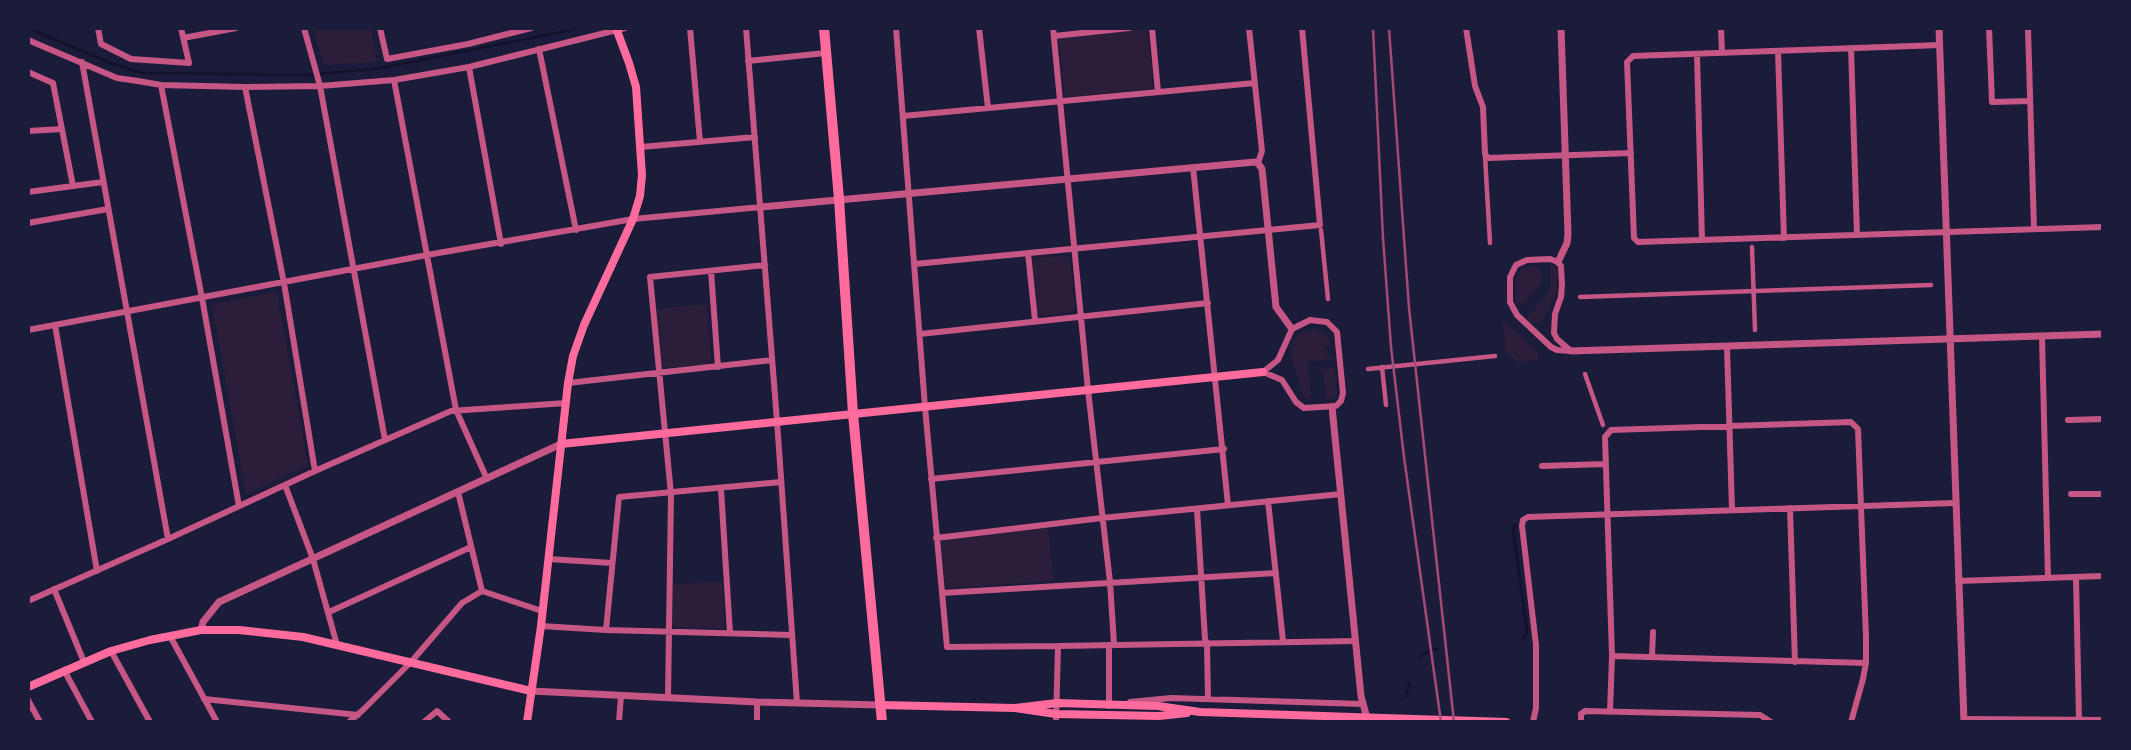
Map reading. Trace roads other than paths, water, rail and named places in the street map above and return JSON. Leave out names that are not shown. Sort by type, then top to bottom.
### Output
[{"type":"highway","points":[[824,28],[839,199],[853,414],[882,722]]},
{"type":"main road","points":[[527,722],[573,356],[584,325],[633,219],[642,175],[636,87],[619,28]]},
{"type":"main road","points":[[561,444],[1263,372]]},
{"type":"main road","points":[[28,687],[111,651],[170,636],[201,631],[239,630],[274,633],[337,645],[531,691]]},
{"type":"main road","points":[[880,705],[1015,708],[1057,703],[1109,704],[1146,714]]},
{"type":"main road","points":[[1015,708],[1056,718],[1200,712],[1506,722]]},
{"type":"street","points":[[98,28],[101,44],[131,59],[190,63],[181,28]]},
{"type":"street","points":[[183,38],[236,28]]},
{"type":"street","points":[[304,28],[317,70],[385,440]]},
{"type":"street","points":[[380,28],[387,58],[468,44],[531,28]]},
{"type":"street","points":[[28,40],[117,78],[161,85],[320,86],[394,80],[469,67],[619,28]]},
{"type":"street","points":[[690,28],[700,142]]},
{"type":"street","points":[[746,28],[797,703]]},
{"type":"street","points":[[896,28],[925,407],[947,647],[1356,641]]},
{"type":"street","points":[[979,28],[988,108]]},
{"type":"street","points":[[1109,715],[1112,645],[1110,582],[1088,390],[1054,32],[1129,28]]},
{"type":"street","points":[[1152,28],[1158,93]]},
{"type":"street","points":[[1250,28],[1262,151],[1258,163]]},
{"type":"street","points":[[915,264],[1320,225],[1302,28]]},
{"type":"street","points":[[1466,28],[1475,86],[1483,107],[1490,243]]},
{"type":"street","points":[[1558,262],[1568,234],[1561,28]]},
{"type":"street","points":[[1721,28],[1722,53]]},
{"type":"street","points":[[1939,28],[1964,721],[2103,720]]},
{"type":"street","points":[[1989,28],[1992,102],[2030,102]]},
{"type":"street","points":[[2028,28],[2034,229]]},
{"type":"street","points":[[1940,45],[1633,56],[1627,62],[1634,238],[1638,242],[2103,227]]},
{"type":"street","points":[[1851,48],[1857,235]]},
{"type":"street","points":[[539,49],[576,230]]},
{"type":"street","points":[[1777,51],[1784,237]]},
{"type":"street","points":[[748,61],[826,53]]},
{"type":"street","points":[[1696,54],[1702,240]]},
{"type":"street","points":[[82,62],[168,540]]},
{"type":"street","points":[[469,67],[501,244]]},
{"type":"street","points":[[28,72],[53,83],[73,186]]},
{"type":"street","points":[[394,80],[456,410],[487,479]]},
{"type":"street","points":[[903,116],[1255,83]]},
{"type":"street","points":[[161,85],[239,506]]},
{"type":"street","points":[[245,87],[284,284],[315,471]]},
{"type":"street","points":[[28,131],[62,129]]},
{"type":"street","points":[[640,147],[755,137]]},
{"type":"street","points":[[1485,155],[1488,158],[1631,153]]},
{"type":"street","points":[[28,330],[633,219],[1250,162],[1258,163],[1262,169],[1276,307],[1292,329]]},
{"type":"street","points":[[1194,167],[1228,505]]},
{"type":"street","points":[[28,192],[103,182]]},
{"type":"street","points":[[28,223],[108,209]]},
{"type":"street","points":[[1321,230],[1328,299]]},
{"type":"street","points":[[1752,247],[1755,330]]},
{"type":"street","points":[[1028,253],[1035,320]]},
{"type":"street","points":[[1572,351],[1557,339],[1553,327],[1562,291],[1562,270],[1558,262],[1550,259],[1527,260],[1517,265],[1510,277],[1510,302],[1517,315],[1551,347],[1558,350],[1572,351],[1727,347],[2103,334]]},
{"type":"street","points":[[668,698],[671,494],[650,276],[765,265]]},
{"type":"street","points":[[711,271],[718,367]]},
{"type":"street","points":[[1580,297],[1633,292],[1931,285]]},
{"type":"street","points":[[920,334],[1208,303]]},
{"type":"street","points":[[1317,320],[1331,325],[1337,332],[1343,393],[1339,404],[1309,409],[1300,406],[1282,380],[1263,372],[1278,360],[1292,329],[1301,323],[1317,320]]},
{"type":"street","points":[[55,325],[97,571]]},
{"type":"street","points":[[2042,337],[2048,578]]},
{"type":"street","points":[[1727,347],[1732,510]]},
{"type":"street","points":[[1368,369],[1495,356]]},
{"type":"street","points":[[568,383],[772,360]]},
{"type":"street","points":[[1384,367],[1386,405]]},
{"type":"street","points":[[1585,374],[1603,425]]},
{"type":"street","points":[[28,601],[456,410],[566,403]]},
{"type":"street","points":[[1332,407],[1362,704],[1368,722]]},
{"type":"street","points":[[2068,420],[2103,419]]},
{"type":"street","points":[[1610,712],[1612,656],[1605,437],[1611,430],[1851,422],[1858,429],[1866,663],[1851,722]]},
{"type":"street","points":[[201,631],[204,622],[219,602],[561,444]]},
{"type":"street","points":[[931,479],[1224,449]]},
{"type":"street","points":[[1542,466],[1605,464]]},
{"type":"street","points":[[606,630],[619,498],[781,482]]},
{"type":"street","points":[[285,485],[313,559],[337,645]]},
{"type":"street","points":[[721,489],[730,633]]},
{"type":"street","points":[[458,492],[482,591]]},
{"type":"street","points":[[936,538],[1341,494]]},
{"type":"street","points":[[2071,494],[2103,494]]},
{"type":"street","points":[[1268,501],[1283,641]]},
{"type":"street","points":[[1533,722],[1536,645],[1522,526],[1523,520],[1528,517],[1955,503]]},
{"type":"street","points":[[1790,508],[1795,662]]},
{"type":"street","points":[[1197,509],[1205,639],[1208,644],[1208,699]]},
{"type":"street","points":[[329,612],[471,547]]},
{"type":"street","points":[[548,559],[612,563]]},
{"type":"street","points":[[942,593],[1276,573]]},
{"type":"street","points":[[1958,581],[2103,576]]},
{"type":"street","points":[[2076,577],[2079,720]]},
{"type":"street","points":[[54,589],[84,662]]},
{"type":"street","points":[[349,722],[411,662],[462,603],[482,591],[542,611]]},
{"type":"street","points":[[541,626],[792,635]]},
{"type":"street","points":[[1652,657],[1653,632]]},
{"type":"street","points":[[170,636],[214,721]]},
{"type":"street","points":[[1056,718],[1058,646]]},
{"type":"street","points":[[111,651],[150,722]]},
{"type":"street","points":[[1612,656],[1866,663]]},
{"type":"street","points":[[64,670],[92,722]]},
{"type":"street","points":[[531,691],[880,705]]},
{"type":"street","points":[[619,722],[621,696]]},
{"type":"street","points":[[1109,704],[1171,698],[1362,704]]},
{"type":"street","points":[[204,699],[358,715]]},
{"type":"street","points":[[28,700],[40,722]]},
{"type":"street","points":[[757,702],[757,722]]},
{"type":"street","points":[[363,722],[364,709]]},
{"type":"street","points":[[425,722],[437,711],[449,722]]},
{"type":"street","points":[[1581,722],[1581,714],[1585,711],[1760,715],[1771,722]]},
{"type":"waterway","points":[[28,28],[113,64],[143,73],[308,75],[381,68],[581,28]]},
{"type":"waterway","points":[[1516,525],[1513,528],[1527,633],[1523,638]]},
{"type":"waterway","points":[[1421,657],[1430,650],[1437,649]]},
{"type":"waterway","points":[[1405,697],[1410,683]]},
{"type":"railway","points":[[1373,28],[1391,347],[1441,722]]},
{"type":"railway","points":[[1389,28],[1409,308],[1454,722]]}]
